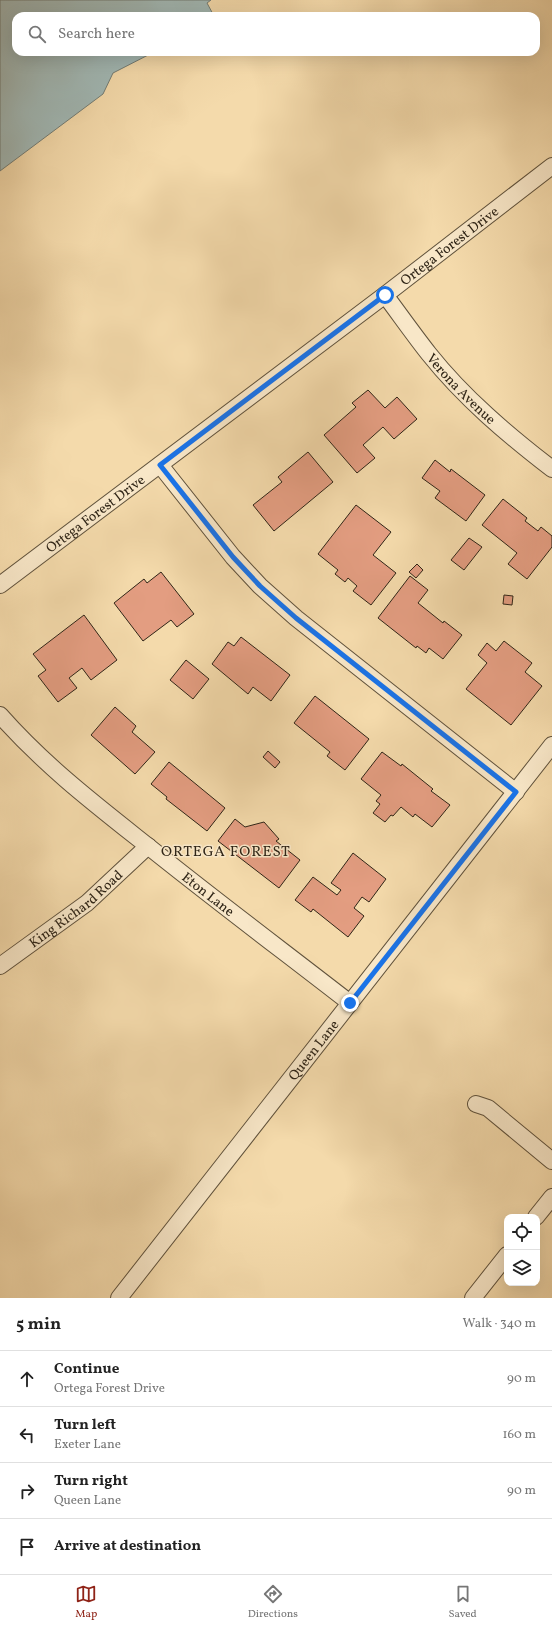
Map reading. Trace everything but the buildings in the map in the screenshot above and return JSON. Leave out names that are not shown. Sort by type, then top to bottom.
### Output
[{"type":"street","name":"Ortega Forest Drive","points":[[0,585],[385,295],[552,166]]},
{"type":"street","name":"Verona Avenue","points":[[385,295],[430,355],[469,397],[520,444],[552,469]]},
{"type":"street","points":[[160,465],[233,557],[260,586],[296,618],[516,792]]},
{"type":"street","name":"Eton Lane","points":[[0,715],[25,743],[73,787],[350,1003]]},
{"type":"street","name":"Queen Lane","points":[[119,1298],[552,745]]},
{"type":"street","name":"King Richard Road","points":[[0,966],[87,903],[148,846]]},
{"type":"street","points":[[476,1104],[488,1108],[552,1161]]},
{"type":"street","points":[[538,1214],[552,1197]]},
{"type":"street","points":[[473,1298],[504,1259]]},
{"type":"water","points":[[0,0],[211,0],[207,3],[212,12],[12,12],[12,56],[146,56],[113,73],[103,94],[0,171]]},
{"type":"district","name":"ORTEGA FOREST","points":[[226,851]]},
{"type":"route","points":[[350,1003],[516,792],[296,618],[260,586],[233,557],[160,465],[385,295]]}]
